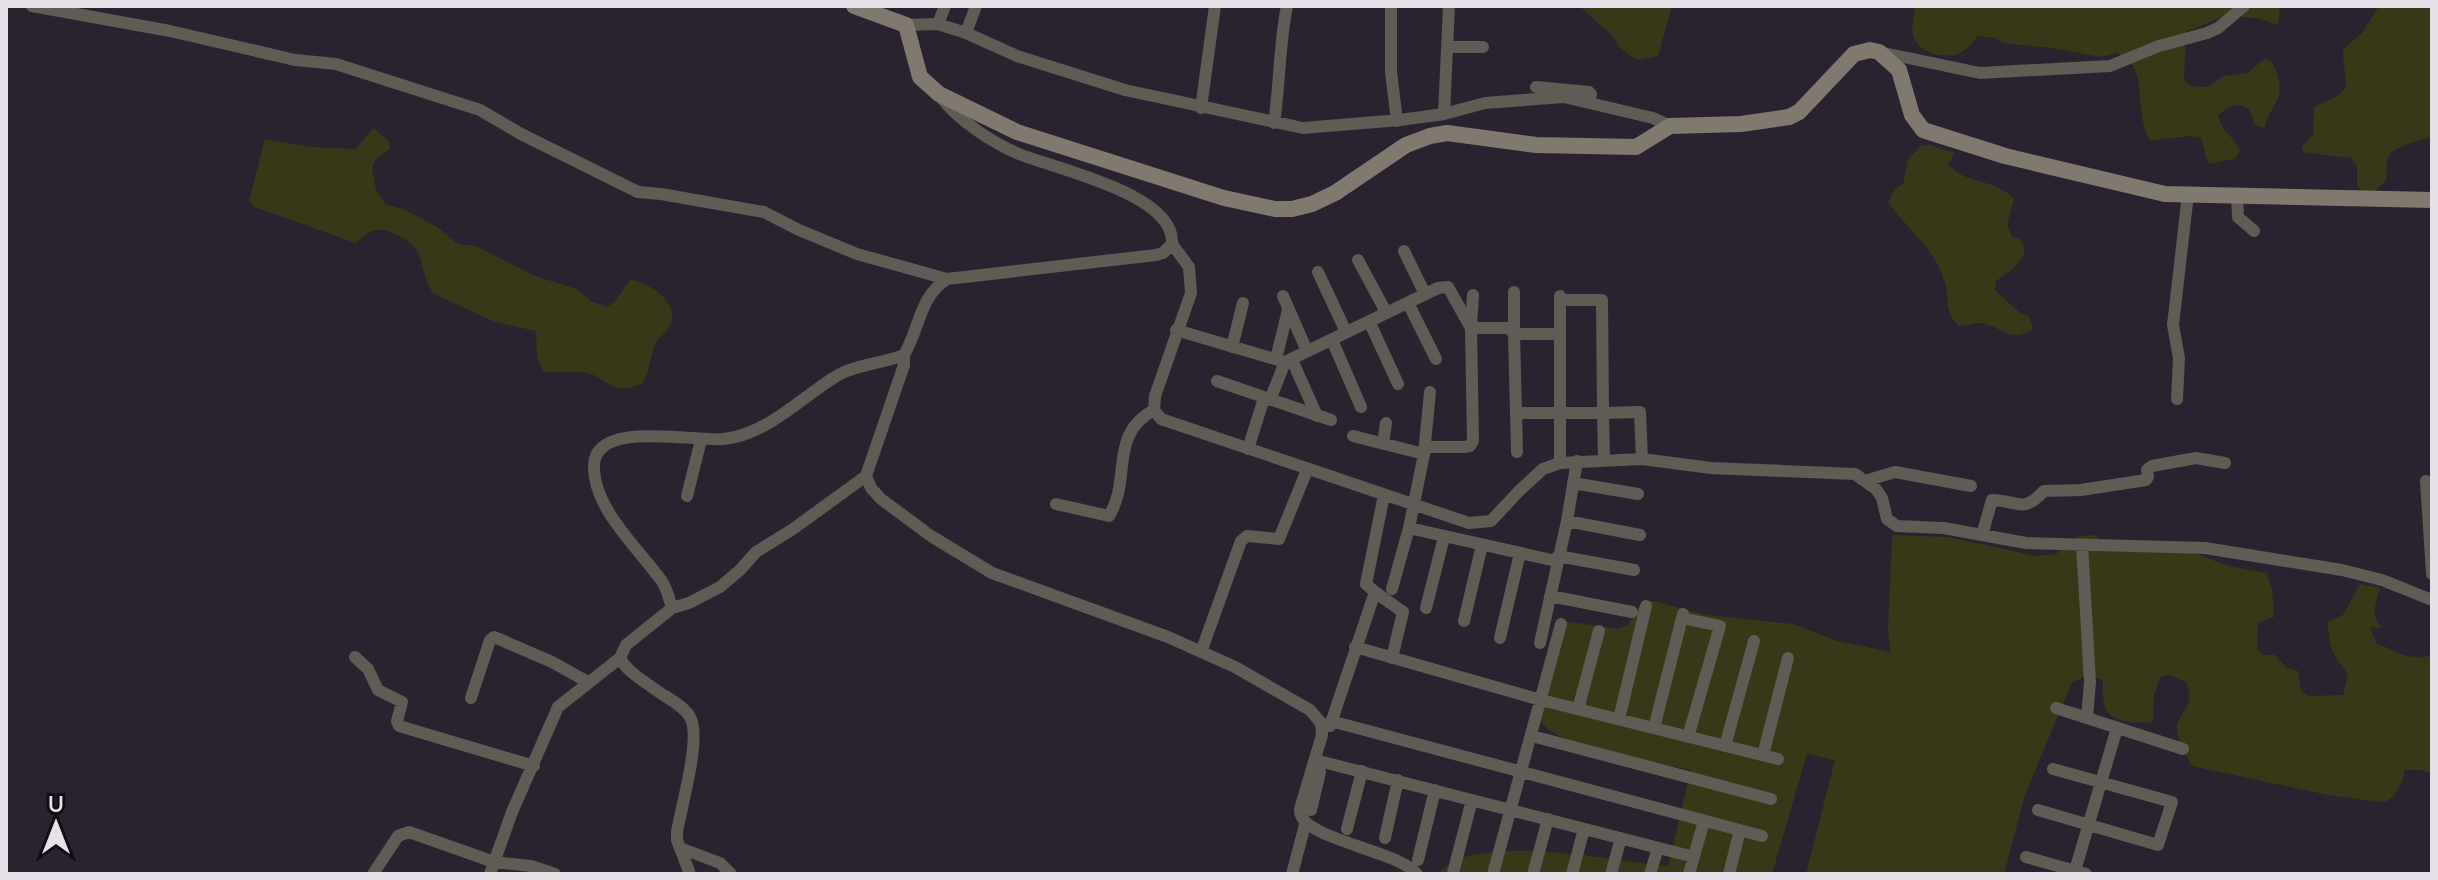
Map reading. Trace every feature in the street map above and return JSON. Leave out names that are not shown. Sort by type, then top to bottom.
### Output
[{"type":"street","points":[[32,6],[170,31],[295,60],[336,64],[480,110],[638,192],[764,212],[857,254],[947,279],[1156,255],[1172,244],[1173,237],[1167,222],[1151,207],[1127,193],[1017,153],[977,129],[948,106],[939,94]]},
{"type":"street","points":[[854,6],[906,25],[938,24],[1017,56],[1125,90],[1303,128],[1397,121],[1444,114],[1485,103],[1589,92],[1589,101],[1653,118],[1670,126],[1741,124],[1789,117],[1799,112],[1854,54],[1863,50],[1980,73],[2110,66],[2159,46],[2207,33],[2218,28],[2244,6]]},
{"type":"street","points":[[938,24],[945,6]]},
{"type":"street","points":[[966,33],[976,6]]},
{"type":"street","points":[[1201,108],[1215,6]]},
{"type":"street","points":[[1274,123],[1287,6]]},
{"type":"street","points":[[1391,6],[1391,72],[1397,121]]},
{"type":"street","points":[[1444,114],[1449,6]]},
{"type":"street","points":[[906,25],[917,70],[924,82],[939,94],[1017,132],[1224,198],[1275,209],[1292,209],[1335,193],[1394,153],[1430,136],[1447,133],[1638,154],[1670,126]]},
{"type":"street","points":[[1447,47],[1483,47]]},
{"type":"street","points":[[1879,52],[1899,70],[1912,115],[1923,130],[2005,156],[2165,194],[2432,200]]},
{"type":"street","points":[[1536,87],[1564,93]]},
{"type":"street","points":[[2177,399],[2179,358],[2173,325],[2188,194]]},
{"type":"street","points":[[2237,195],[2238,217],[2254,231]]},
{"type":"street","points":[[1056,504],[1109,516],[1116,501],[1125,443],[1129,433],[1143,417],[1154,410],[1159,383],[1191,293],[1189,267],[1172,244]]},
{"type":"street","points":[[1404,251],[1425,294]]},
{"type":"street","points":[[1358,260],[1386,312]]},
{"type":"street","points":[[1318,272],[1346,332]]},
{"type":"street","points":[[492,868],[512,812],[558,707],[620,658],[626,645],[672,608],[720,587],[756,552],[866,476],[904,365],[904,355],[927,297],[947,279]]},
{"type":"street","points":[[1176,330],[1284,360],[1445,286],[1471,328]]},
{"type":"street","points":[[1514,292],[1517,452]]},
{"type":"street","points":[[1353,436],[1425,451],[1470,446],[1473,441],[1473,295]]},
{"type":"street","points":[[1283,296],[1307,351]]},
{"type":"street","points":[[1560,463],[1560,298],[1602,300],[1604,460]]},
{"type":"street","points":[[1232,347],[1243,303]]},
{"type":"street","points":[[1408,303],[1436,359]]},
{"type":"street","points":[[1248,449],[1284,360],[1288,310]]},
{"type":"street","points":[[1369,321],[1398,384]]},
{"type":"street","points":[[1471,328],[1509,328],[1514,334]]},
{"type":"street","points":[[1514,334],[1560,334]]},
{"type":"street","points":[[1332,340],[1361,407]]},
{"type":"street","points":[[672,608],[663,582],[606,508],[594,475],[597,452],[615,439],[628,436],[701,440],[740,435],[802,402],[840,374],[904,355]]},
{"type":"street","points":[[1284,360],[1317,416]]},
{"type":"street","points":[[1217,381],[1331,420]]},
{"type":"street","points":[[1392,589],[1425,451],[1430,392]]},
{"type":"street","points":[[1154,410],[1161,419],[1170,423],[1469,523],[1491,521],[1533,477],[1543,469],[1560,463],[1642,459],[1711,468],[1833,471],[1855,474],[1868,480],[1882,498],[1887,519],[1897,526],[1944,528],[2026,543],[2174,546],[2219,551],[2342,570],[2382,580],[2432,600]]},
{"type":"street","points":[[1516,413],[1640,412],[1642,459]]},
{"type":"street","points":[[1383,444],[1386,423]]},
{"type":"street","points":[[687,496],[701,440]]},
{"type":"street","points":[[1982,535],[1992,500],[2026,505],[2037,500],[2044,491],[2081,490],[2146,480],[2147,470],[2152,466],[2196,458],[2225,463]]},
{"type":"street","points":[[1540,643],[1577,461]]},
{"type":"street","points":[[1201,652],[1241,541],[1247,536],[1279,539],[1307,470]]},
{"type":"street","points":[[1868,480],[1895,472],[1971,486]]},
{"type":"street","points":[[866,476],[881,499],[931,536],[992,573],[1201,652],[1235,667],[1310,710],[1322,728],[1311,810]]},
{"type":"street","points":[[2426,481],[2432,574]]},
{"type":"street","points":[[1573,483],[1638,494]]},
{"type":"street","points":[[1384,495],[1366,584],[1403,612],[1392,658]]},
{"type":"street","points":[[1567,521],[1640,535]]},
{"type":"street","points":[[1409,528],[1520,553],[1634,570]]},
{"type":"street","points":[[1426,608],[1444,537]]},
{"type":"street","points":[[1464,621],[1482,545]]},
{"type":"street","points":[[2082,545],[2090,682],[2087,718]]},
{"type":"street","points":[[1500,638],[1520,553]]},
{"type":"street","points":[[1375,592],[1300,809],[1300,820],[1305,825],[1417,867],[1435,790]]},
{"type":"street","points":[[1550,596],[1632,612]]},
{"type":"street","points":[[1619,719],[1646,606]]},
{"type":"street","points":[[1654,728],[1682,616],[1720,626],[1688,737]]},
{"type":"street","points":[[1493,874],[1561,624]]},
{"type":"street","points":[[1578,709],[1599,631]]},
{"type":"street","points":[[471,698],[490,640],[494,637],[552,662],[588,682]]},
{"type":"street","points":[[1725,746],[1754,641]]},
{"type":"street","points":[[1355,647],[1541,700],[1778,759]]},
{"type":"street","points":[[355,657],[368,669],[378,690],[402,702],[397,721],[399,726],[534,766]]},
{"type":"street","points":[[620,658],[640,678],[688,713],[694,726],[677,832],[690,874]]},
{"type":"street","points":[[1763,755],[1788,658]]},
{"type":"street","points":[[2056,708],[2183,749]]},
{"type":"street","points":[[1331,721],[1762,836]]},
{"type":"street","points":[[2026,857],[2078,873],[2117,728]]},
{"type":"street","points":[[1532,736],[1771,799]]},
{"type":"street","points":[[1319,760],[1694,857]]},
{"type":"street","points":[[2038,810],[2158,845],[2172,802],[2053,769]]},
{"type":"street","points":[[1347,829],[1362,771]]},
{"type":"street","points":[[1385,838],[1398,780]]},
{"type":"street","points":[[1453,873],[1472,800]]},
{"type":"street","points":[[1533,874],[1548,819]]},
{"type":"street","points":[[1689,874],[1704,821]]},
{"type":"street","points":[[1292,874],[1305,825]]},
{"type":"street","points":[[1572,874],[1584,829]]},
{"type":"street","points":[[1729,874],[1740,830]]},
{"type":"street","points":[[373,874],[398,836],[409,832],[492,868],[531,866],[555,874]]},
{"type":"street","points":[[1611,874],[1621,838]]},
{"type":"street","points":[[680,848],[720,863],[731,874]]},
{"type":"street","points":[[1650,874],[1658,848]]},
{"type":"green space","points":[[1579,6],[1672,6],[1658,56],[1641,60],[1632,57]]},
{"type":"green space","points":[[1915,6],[2280,6],[2278,25],[2260,19],[2226,15],[2186,32],[2184,80],[2191,86],[2207,87],[2224,76],[2247,73],[2265,59],[2273,63],[2280,92],[2264,128],[2255,125],[2249,109],[2240,105],[2229,107],[2218,115],[2240,151],[2235,159],[2208,164],[2201,138],[2189,136],[2150,141],[2143,121],[2136,74],[2132,64],[2118,53],[2100,57],[2002,43],[1995,38],[1978,36],[1967,49],[1944,56],[1923,49],[1914,38]]},
{"type":"green space","points":[[2379,6],[2432,6],[2432,138],[2410,143],[2390,154],[2386,180],[2374,192],[2364,192],[2357,186],[2357,166],[2351,158],[2303,152],[2302,147],[2313,135],[2314,107],[2343,91],[2346,80],[2343,49],[2362,33]]},
{"type":"green space","points":[[373,128],[388,140],[390,149],[375,160],[372,168],[376,190],[386,205],[403,209],[437,227],[458,244],[476,246],[535,276],[577,289],[591,301],[607,307],[630,280],[646,285],[661,295],[671,310],[672,318],[670,326],[655,344],[643,383],[623,388],[583,372],[544,372],[537,358],[536,331],[495,322],[434,294],[418,253],[406,240],[380,230],[370,232],[355,243],[255,207],[249,201],[265,139],[312,147],[356,149]]},
{"type":"green space","points":[[1929,145],[1955,153],[1948,164],[1955,171],[1998,188],[2014,199],[2007,225],[2013,238],[2018,237],[2023,244],[2023,256],[1996,281],[1995,290],[2020,313],[2029,316],[2033,329],[2017,335],[1986,324],[1959,326],[1950,314],[1944,280],[1934,258],[1888,202],[1895,189],[1903,184],[1908,159],[1921,146]]},
{"type":"green space","points":[[1892,535],[1948,537],[2036,556],[2056,554],[2076,537],[2095,535],[2115,551],[2149,540],[2169,543],[2228,566],[2267,573],[2272,589],[2274,617],[2258,623],[2257,649],[2264,655],[2275,655],[2287,668],[2298,671],[2301,690],[2308,696],[2343,695],[2347,674],[2332,651],[2327,622],[2343,615],[2360,584],[2380,588],[2375,614],[2383,628],[2370,627],[2376,643],[2411,657],[2432,654],[2432,774],[2422,770],[2404,770],[2403,780],[2394,796],[2378,802],[2328,795],[2192,766],[2177,730],[2188,704],[2186,682],[2169,675],[2160,677],[2154,695],[2153,722],[2133,722],[2119,719],[2108,712],[2103,701],[2103,680],[2089,675],[2072,682],[2025,795],[2004,874],[1806,874],[1835,760],[1807,754],[1772,874],[1438,874],[1458,859],[1506,851],[1562,853],[1668,866],[1691,770],[1611,753],[1569,740],[1542,723],[1534,706],[1563,621],[1619,629],[1628,625],[1642,601],[1654,601],[1706,615],[1793,624],[1837,641],[1891,652],[1888,631]]}]
